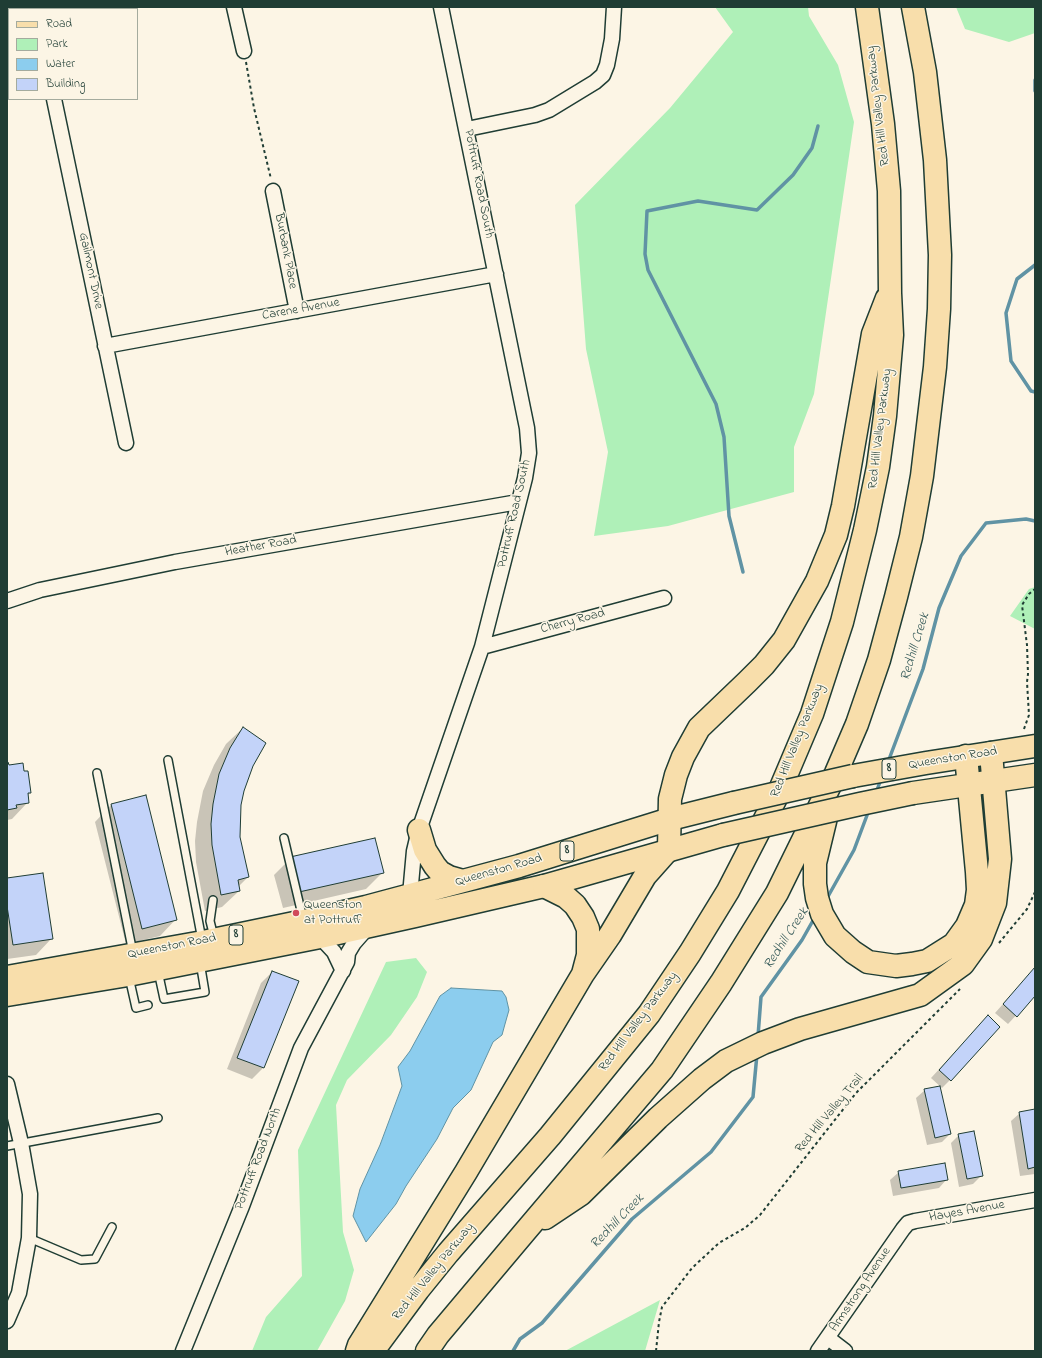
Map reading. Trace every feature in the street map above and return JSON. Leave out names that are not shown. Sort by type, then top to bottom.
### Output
[{"type":"main road","name":"Red Hill Valley Parkway","points":[[373,1351],[433,1271],[550,1136],[648,1014],[690,953],[728,891],[775,798],[812,714],[842,622],[865,530],[878,467],[892,335],[889,191],[883,124],[867,7]]},
{"type":"main road","points":[[427,1351],[438,1335],[662,1070],[721,983],[777,893],[836,773],[857,724],[879,660],[911,537],[924,460],[935,367],[939,309],[940,255],[935,160],[922,56],[913,7]]},
{"type":"main road","points":[[922,56],[929,27],[928,7]]},
{"type":"main road","points":[[357,1351],[359,1345],[466,1172],[583,974],[610,935],[645,876],[669,849],[670,799],[676,775],[683,757],[698,728],[764,665],[784,640],[817,581],[836,535],[873,334],[890,293]]},
{"type":"main road","name":"Queenston Road","points":[[7,995],[410,896],[519,866],[670,819],[734,803],[853,776],[926,762],[1035,746]]},
{"type":"main road","points":[[523,1234],[581,1194],[658,1118],[702,1079],[726,1061],[763,1043],[800,1029],[920,995],[963,964],[981,939],[995,903],[1000,859],[991,752]]},
{"type":"main road","points":[[836,773],[815,862],[817,898],[822,914],[835,936],[853,952],[868,962],[880,965],[896,966],[912,964],[927,961],[954,944],[967,926],[976,905],[978,890],[966,756]]},
{"type":"main road","name":"Queenston Road","points":[[7,977],[131,965],[158,969],[206,947],[320,937],[544,886],[669,849],[723,835],[913,793],[1035,775]]},
{"type":"main road","points":[[419,830],[425,850],[440,872],[449,877],[463,881]]},
{"type":"main road","points":[[544,886],[566,897],[575,905],[583,917],[588,929],[588,955],[583,974]]},
{"type":"street","points":[[234,7],[244,51]]},
{"type":"street","name":"Pottruff Road South","points":[[410,896],[414,851],[419,830],[482,647],[525,478],[529,453],[527,428],[441,7]]},
{"type":"street","points":[[466,129],[535,115],[549,110],[595,82],[603,75],[606,65],[612,39],[614,7]]},
{"type":"street","name":"Gailmont Drive","points":[[54,100],[126,443]]},
{"type":"street","name":"Burbank Place","points":[[274,191],[297,311]]},
{"type":"street","name":"Carene Avenue","points":[[105,346],[496,274]]},
{"type":"street","name":"Heather Road","points":[[7,601],[40,590],[175,562],[518,502]]},
{"type":"street","name":"Cherry Road","points":[[482,647],[664,598]]},
{"type":"street","name":"Pottruff Road North","points":[[183,1351],[242,1206],[301,1048],[347,962],[348,953],[368,926]]},
{"type":"street","points":[[320,937],[334,952],[342,971]]},
{"type":"street","points":[[7,1084],[21,1143],[30,1194],[29,1238],[19,1293],[12,1300],[7,1321]]},
{"type":"street","name":"Hayes Avenue","points":[[903,1229],[908,1223],[915,1221],[1035,1200]]},
{"type":"street","name":"Armstrong Avenue","points":[[818,1351],[903,1229]]},
{"type":"street","points":[[828,1338],[846,1351]]},
{"type":"lane","points":[[168,760],[206,947]]},
{"type":"lane","points":[[97,773],[131,965],[136,1008],[148,1005]]},
{"type":"lane","points":[[284,838],[304,921]]},
{"type":"lane","points":[[158,969],[164,999],[204,992],[206,947],[213,900]]},
{"type":"lane","points":[[7,1146],[158,1118]]},
{"type":"lane","points":[[29,1238],[81,1260],[95,1259],[112,1227]]},
{"type":"path","points":[[244,51],[254,108],[274,191]]},
{"type":"path","points":[[1029,715],[1027,645],[1022,605],[1029,594],[1035,589]]},
{"type":"path","points":[[998,944],[1027,909],[1035,892]]},
{"type":"path","name":"Red Hill Valley Trail","points":[[656,1351],[662,1307],[692,1268],[719,1243],[746,1228],[760,1215],[856,1093],[963,985]]},
{"type":"green space","points":[[715,7],[808,7],[809,16],[838,65],[854,122],[814,394],[794,447],[794,492],[668,526],[594,536],[608,452],[586,349],[575,205],[670,108],[733,32]]},
{"type":"green space","points":[[956,7],[1035,7],[1035,33],[1009,42],[965,29]]},
{"type":"green space","points":[[1035,587],[1035,629],[1010,616],[1029,589]]},
{"type":"green space","points":[[416,958],[427,972],[417,997],[391,1035],[347,1080],[336,1105],[343,1232],[354,1270],[345,1301],[317,1351],[252,1351],[266,1317],[302,1276],[298,1150],[386,962]]},
{"type":"green space","points":[[660,1300],[645,1351],[565,1351]]},
{"type":"water","points":[[451,988],[502,991],[506,997],[509,1010],[502,1035],[493,1042],[471,1090],[453,1108],[437,1139],[396,1204],[366,1242],[353,1216],[360,1189],[380,1145],[402,1086],[398,1067],[410,1051],[440,996]]},
{"type":"building","points":[[243,727],[266,743],[253,766],[244,791],[241,805],[240,837],[249,877],[238,880],[240,891],[221,895],[212,845],[211,824],[213,804],[219,774],[230,748]]},
{"type":"building","points":[[7,762],[9,765],[23,763],[24,771],[28,771],[31,793],[28,793],[29,803],[16,805],[17,808],[7,810]]},
{"type":"building","points":[[146,795],[177,920],[142,929],[111,804]]},
{"type":"building","points":[[375,838],[384,873],[299,892],[290,857]]},
{"type":"building","points":[[43,873],[53,939],[13,945],[7,906],[7,878]]},
{"type":"building","points":[[1035,967],[1035,996],[1017,1017],[1003,1004]]},
{"type":"building","points":[[272,971],[299,981],[264,1068],[237,1058]]},
{"type":"building","points":[[988,1015],[1000,1027],[951,1081],[939,1070]]},
{"type":"building","points":[[940,1086],[951,1134],[935,1138],[924,1089]]},
{"type":"building","points":[[1035,1109],[1035,1167],[1028,1169],[1019,1112]]},
{"type":"building","points":[[974,1131],[983,1176],[967,1179],[958,1134]]},
{"type":"building","points":[[945,1163],[948,1180],[901,1188],[898,1171]]},
{"type":"waterway","name":"Redhill Creek","points":[[1035,80],[1035,91]]},
{"type":"waterway","points":[[743,572],[729,516],[724,437],[716,404],[648,270],[645,254],[647,211],[698,201],[757,210],[793,175],[812,148],[818,126]]},
{"type":"waterway","name":"Redhill Creek","points":[[1035,265],[1017,279],[1006,313],[1011,361],[1031,391],[1035,392]]},
{"type":"waterway","name":"Redhill Creek","points":[[888,762],[923,669],[939,608],[961,556],[986,523],[1026,519],[1035,521]]},
{"type":"waterway","name":"Redhill Creek","points":[[876,793],[881,779]]},
{"type":"waterway","name":"Redhill Creek","points":[[826,900],[854,850],[869,810]]},
{"type":"waterway","name":"Redhill Creek","points":[[758,1036],[761,997],[802,940],[815,917]]},
{"type":"waterway","name":"Redhill Creek","points":[[513,1351],[520,1339],[542,1323],[632,1219],[711,1152],[753,1097],[757,1054]]},
{"type":"place","name":"Queenston at Pottruff","points":[[296,913]]}]
